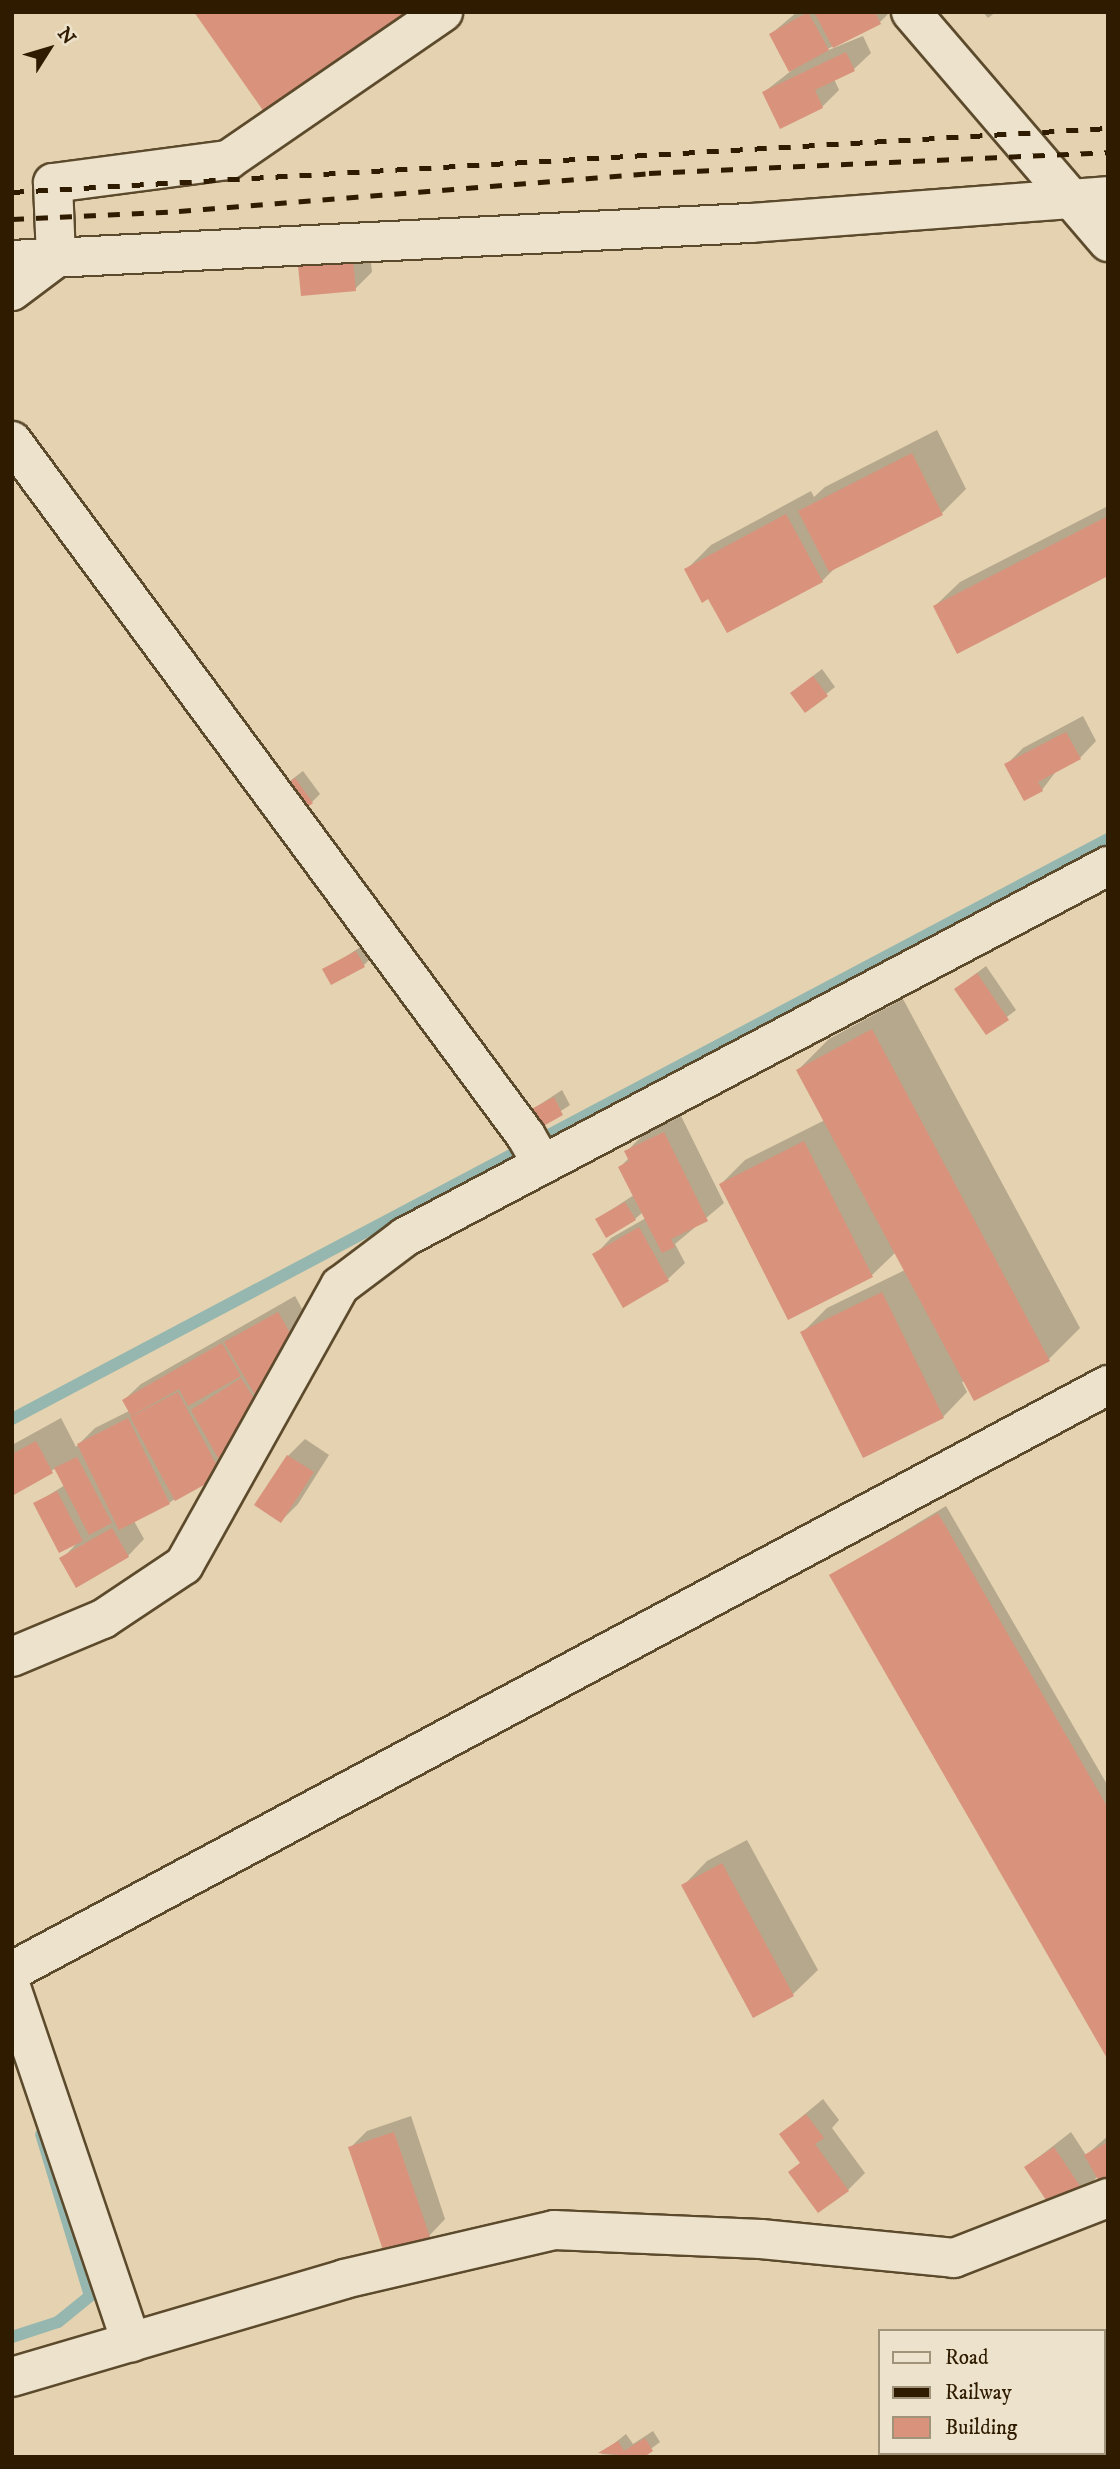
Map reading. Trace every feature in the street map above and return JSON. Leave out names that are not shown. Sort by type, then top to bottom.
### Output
[{"type":"street","points":[[56,258],[53,183],[228,160],[443,12]]},
{"type":"street","points":[[911,12],[1091,198],[1108,242]]},
{"type":"street","points":[[12,260],[751,222],[1091,198]]},
{"type":"street","points":[[12,291],[56,258]]},
{"type":"street","points":[[12,441],[526,1136],[542,1164]]},
{"type":"street","points":[[12,1657],[103,1619],[184,1565],[340,1286],[405,1237],[1108,866]]},
{"type":"street","points":[[12,1971],[1108,1385]]},
{"type":"street","points":[[12,1990],[131,2342]]},
{"type":"street","points":[[12,2376],[344,2279],[554,2230],[761,2239],[954,2258],[1108,2198]]},
{"type":"building","points":[[194,12],[422,12],[269,119]]},
{"type":"building","points":[[808,12],[829,50],[789,72],[769,34]]},
{"type":"building","points":[[814,12],[875,12],[881,24],[833,48]]},
{"type":"building","points":[[846,52],[855,71],[815,90],[823,108],[780,129],[762,92]]},
{"type":"building","points":[[352,250],[356,291],[301,296],[297,255]]},
{"type":"building","points":[[912,453],[943,515],[829,572],[798,511]]},
{"type":"building","points":[[786,514],[823,582],[727,633],[708,599],[702,603],[684,569]]},
{"type":"building","points":[[1108,516],[1108,576],[957,654],[933,606]]},
{"type":"building","points":[[813,676],[828,696],[805,713],[790,693]]},
{"type":"building","points":[[1066,732],[1081,759],[1038,782],[1043,791],[1024,801],[1004,764]]},
{"type":"building","points":[[295,778],[313,803],[294,817],[275,792]]},
{"type":"building","points":[[356,951],[365,967],[331,985],[322,969]]},
{"type":"building","points":[[977,973],[1009,1020],[986,1035],[954,989]]},
{"type":"building","points":[[872,1029],[1050,1361],[974,1401],[796,1070]]},
{"type":"building","points":[[554,1097],[563,1115],[531,1133],[522,1114]]},
{"type":"building","points":[[664,1132],[708,1221],[671,1239],[675,1247],[662,1253],[618,1167],[629,1161],[624,1151]]},
{"type":"building","points":[[804,1141],[873,1277],[788,1320],[719,1184]]},
{"type":"building","points":[[625,1202],[636,1220],[606,1238],[595,1219]]},
{"type":"building","points":[[639,1227],[669,1281],[623,1308],[592,1254]]},
{"type":"building","points":[[882,1292],[944,1418],[863,1458],[800,1332]]},
{"type":"building","points":[[278,1312],[297,1345],[262,1407],[224,1342]]},
{"type":"building","points":[[222,1343],[241,1376],[188,1406],[179,1389],[131,1416],[122,1400]]},
{"type":"building","points":[[241,1378],[261,1409],[226,1472],[191,1410]]},
{"type":"building","points":[[178,1392],[222,1475],[175,1501],[130,1417]]},
{"type":"building","points":[[128,1418],[170,1504],[119,1530],[77,1444]]},
{"type":"building","points":[[36,1441],[53,1473],[12,1496],[12,1454]]},
{"type":"building","points":[[287,1455],[314,1472],[281,1523],[254,1505]]},
{"type":"building","points":[[77,1457],[112,1523],[89,1535],[54,1468]]},
{"type":"building","points":[[57,1491],[83,1541],[59,1553],[33,1503]]},
{"type":"building","points":[[938,1513],[1108,1808],[1108,2060],[829,1575]]},
{"type":"building","points":[[112,1528],[129,1557],[76,1588],[59,1558]]},
{"type":"building","points":[[722,1863],[794,1996],[753,2018],[681,1885]]},
{"type":"building","points":[[806,2114],[824,2138],[815,2144],[849,2191],[818,2213],[788,2172],[800,2163],[779,2134]]},
{"type":"building","points":[[394,2132],[430,2237],[384,2253],[348,2147]]},
{"type":"building","points":[[1108,2142],[1108,2182],[1101,2185],[1084,2155]]},
{"type":"building","points":[[1054,2147],[1084,2192],[1054,2212],[1024,2167]]},
{"type":"building","points":[[645,2438],[653,2451],[644,2457],[598,2453],[618,2441],[624,2451]]},
{"type":"waterway","points":[[12,1419],[1108,839]]},
{"type":"waterway","points":[[12,2337],[58,2322],[90,2296],[41,2134]]},
{"type":"railway","points":[[12,192],[1108,128]]},
{"type":"railway","points":[[12,219],[179,211],[649,173],[1108,152]]}]
